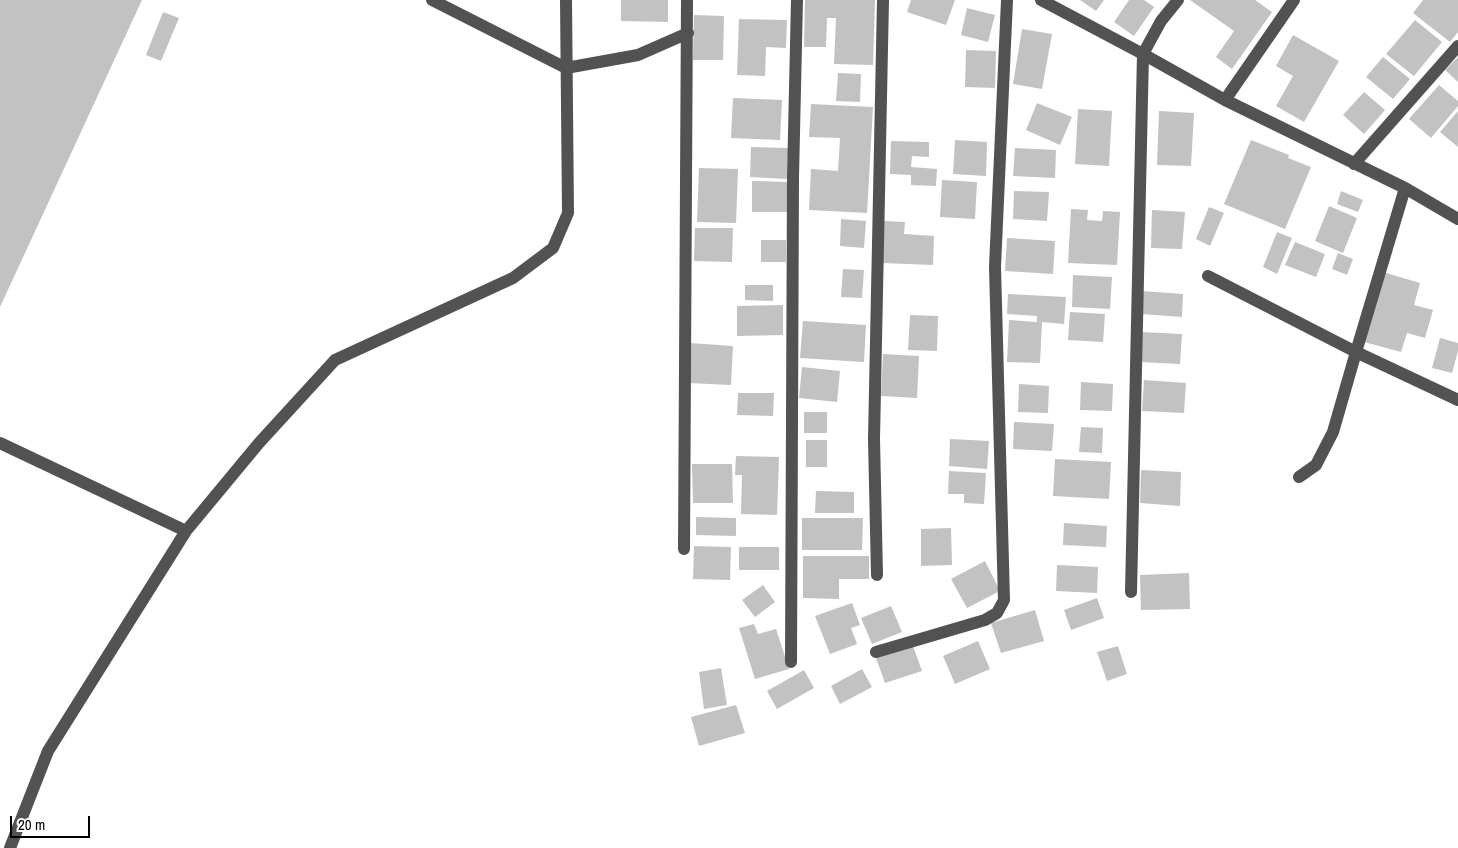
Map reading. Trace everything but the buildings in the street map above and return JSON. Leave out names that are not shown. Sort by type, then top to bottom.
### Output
[{"type":"street","points":[[432,0],[566,68],[638,55],[688,33]]},
{"type":"street","points":[[10,848],[48,751],[186,531],[259,443],[335,360],[513,278],[553,248],[568,213],[566,0]]},
{"type":"street","points":[[684,549],[687,0]]},
{"type":"street","points":[[791,662],[793,187],[797,0]]},
{"type":"street","points":[[877,575],[874,439],[883,0]]},
{"type":"street","points":[[876,652],[985,620],[997,613],[1004,600],[995,267],[1007,0]]},
{"type":"street","points":[[1130,592],[1143,54],[1161,22],[1178,0]]},
{"type":"street","points":[[1225,100],[1294,0]]},
{"type":"street","points":[[1047,1],[1225,100],[1405,188],[1458,219]]},
{"type":"street","points":[[1354,164],[1458,46]]},
{"type":"street","points":[[1299,477],[1316,464],[1333,432],[1405,188]]},
{"type":"street","points":[[1208,276],[1356,352],[1458,400]]},
{"type":"street","points":[[0,443],[186,531]]}]
